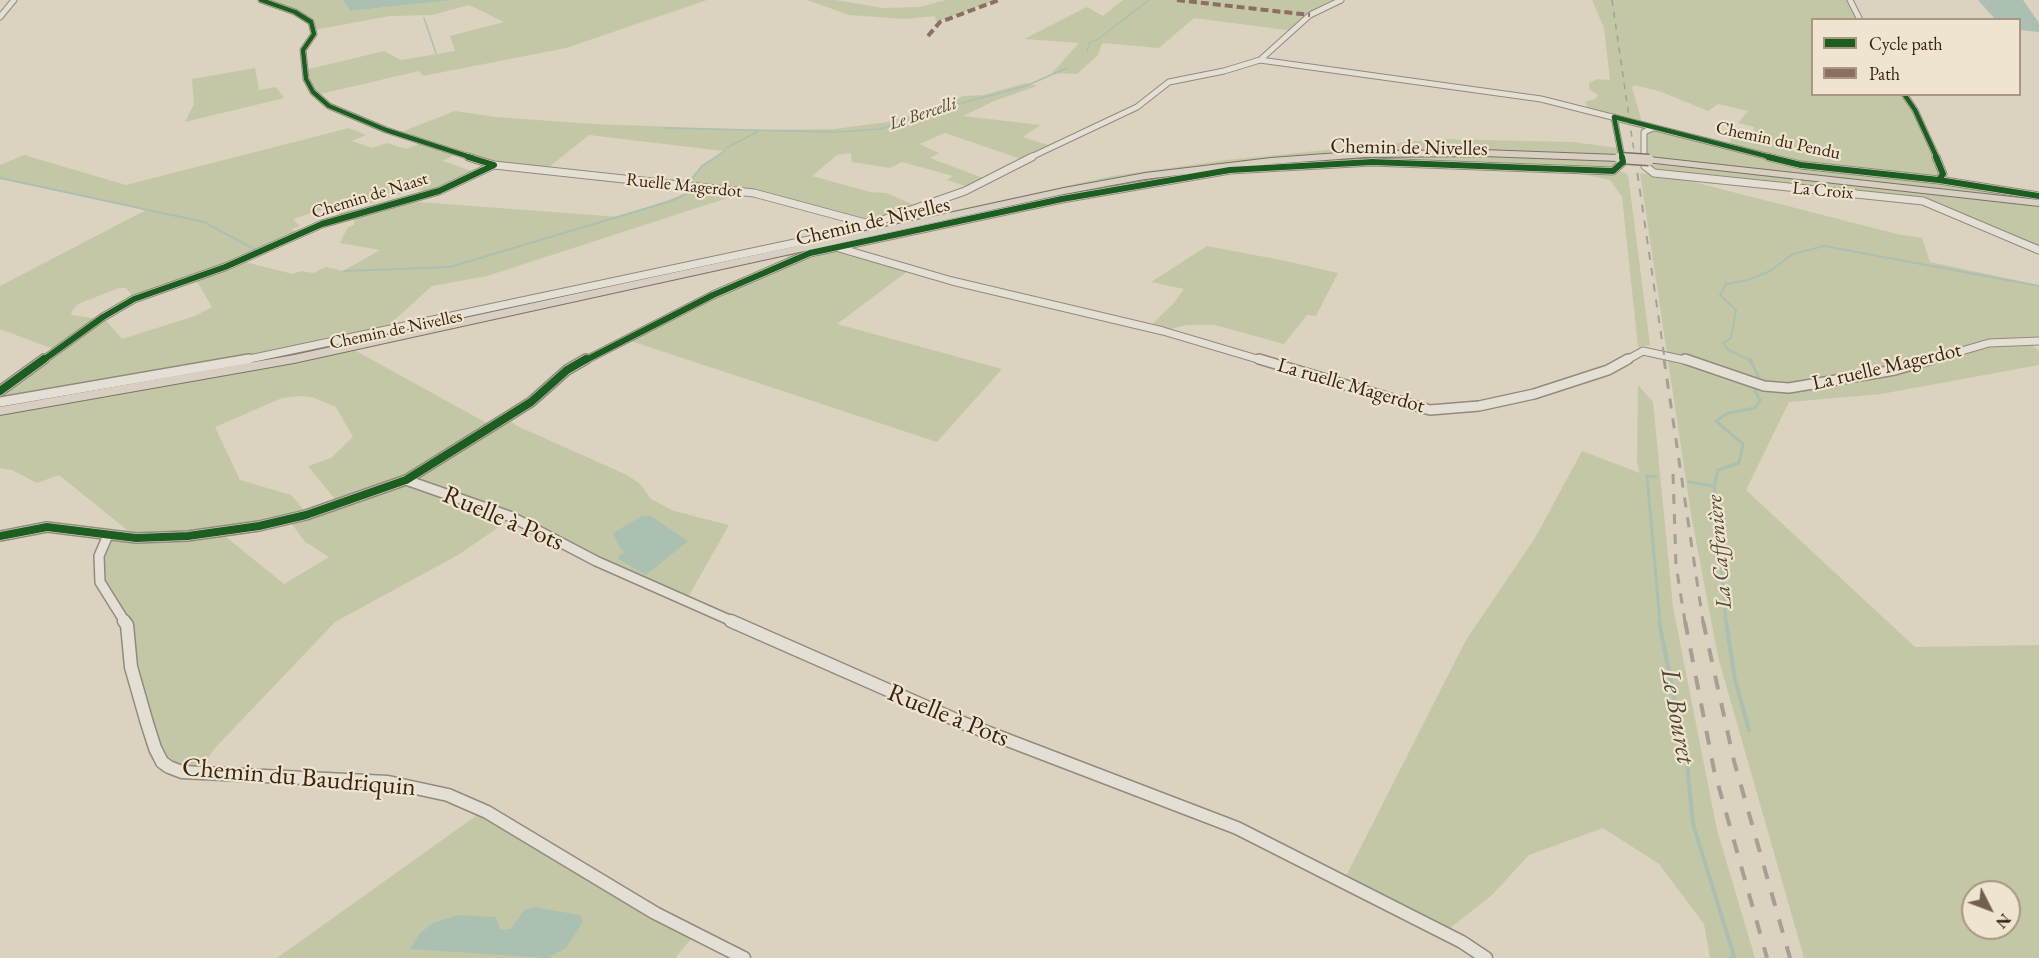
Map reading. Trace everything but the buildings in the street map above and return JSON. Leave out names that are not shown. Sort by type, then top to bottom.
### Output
[{"type":"highway","points":[[0,411],[294,359],[1064,191],[1145,176],[1271,161],[1366,154],[1505,153],[1619,158],[2039,203]]},
{"type":"street","points":[[0,17],[14,0]]},
{"type":"street","name":"Chemin de Naast","points":[[261,0],[265,4],[291,10],[309,20],[314,30],[303,50],[306,79],[313,92],[329,106],[386,130],[494,165]]},
{"type":"street","name":"Chemin de Nivelles","points":[[0,402],[207,368],[362,338],[851,231],[965,191],[1131,110],[1169,82],[1224,71],[1260,60],[1310,15],[1341,0]]},
{"type":"street","points":[[1850,0],[1859,18]]},
{"type":"street","name":"Chemin du Pendu","points":[[1260,60],[1529,97],[1801,165],[1939,180],[2039,195]]},
{"type":"street","points":[[1905,96],[1915,110],[1939,163],[1943,174],[1939,180]]},
{"type":"street","name":"Chemin de Nivelles","points":[[0,536],[47,527],[136,538],[179,537],[259,526],[306,515],[406,480],[531,402],[567,370],[771,268],[800,256],[1092,193],[1239,169],[1372,162],[1613,171],[1623,162],[1614,117]]},
{"type":"street","name":"La Croix","points":[[1653,128],[1644,132],[1643,150],[1645,166],[1654,173],[1923,201],[2039,250]]},
{"type":"street","name":"Chemin de Naast","points":[[0,391],[103,317],[134,299],[225,267],[322,224],[439,191],[494,165]]},
{"type":"street","name":"Ruelle Magerdot","points":[[494,165],[746,192],[813,207],[869,224]]},
{"type":"street","name":"La ruelle Magerdot","points":[[837,248],[952,281],[1163,331],[1422,409],[1446,410],[1518,398],[1608,370],[1647,351],[1678,357],[1753,383],[1780,388],[1809,386],[1895,370],[1989,343],[2039,341]]},
{"type":"street","name":"Ruelle à Pots","points":[[406,480],[512,517],[606,566],[963,723],[1237,828],[1462,942],[1486,958]]},
{"type":"street","name":"Chemin du Baudriquin","points":[[108,535],[99,556],[100,582],[127,625],[131,667],[147,723],[155,748],[162,762],[169,768],[182,772],[388,782],[448,795],[487,812],[655,913],[744,958]]},
{"type":"shaded area","points":[[261,0],[343,0],[350,11],[454,0],[707,0],[566,48],[423,76],[419,71],[316,95],[305,70],[384,51],[401,60],[455,51],[450,36],[504,22],[469,5],[432,15],[390,16],[314,30],[309,20]]},
{"type":"shaded area","points":[[343,0],[454,0],[350,11]]},
{"type":"shaded area","points":[[807,0],[835,0],[883,8],[919,7],[946,0],[997,0],[936,22],[935,16],[905,19],[849,15]]},
{"type":"shaded area","points":[[1123,0],[1341,0],[1320,9],[1294,31],[1194,18],[1159,48],[1102,43],[1098,55],[1077,74],[1052,73],[1079,43],[1024,39],[1087,7],[1103,16]]},
{"type":"shaded area","points":[[1592,0],[1848,0],[1857,18],[1811,18],[1811,96],[1902,96],[1913,111],[1940,170],[1938,177],[1797,163],[1731,147],[1729,129],[1754,132],[1754,127],[1738,123],[1748,111],[1718,104],[1708,111],[1662,92],[1634,85],[1632,88],[1642,122],[1589,110],[1585,102],[1595,99],[1598,95],[1589,89],[1589,83],[1597,79],[1610,80],[1604,28]]},
{"type":"shaded area","points":[[1978,0],[2023,0],[2039,23],[2039,32],[2021,30],[2021,18],[1994,18]]},
{"type":"shaded area","points":[[255,68],[259,90],[276,87],[284,98],[185,122],[194,104],[192,79]]},
{"type":"shaded area","points":[[1026,83],[1037,86],[994,101],[963,116],[1041,125],[1023,137],[1054,147],[1024,160],[945,133],[919,144],[939,153],[930,158],[986,179],[971,188],[947,180],[953,176],[902,162],[890,168],[852,162],[851,153],[837,155],[812,176],[870,192],[886,193],[919,207],[869,224],[746,192],[487,276],[432,286],[379,334],[0,402],[0,391],[56,350],[0,329],[0,286],[146,210],[0,178],[0,165],[24,155],[126,185],[349,128],[366,135],[352,141],[372,148],[387,143],[406,149],[422,143],[396,134],[455,111],[495,117],[594,124],[760,130],[835,129],[887,122],[946,105],[963,96],[984,95]],"holes":[[[589,135],[723,151],[702,166],[686,185],[692,186],[686,194],[619,217],[406,201],[356,213],[352,209],[414,190],[422,190],[429,194],[477,173],[443,161],[459,153],[501,167],[543,172]],[[333,206],[342,218],[355,215],[354,225],[348,227],[340,243],[380,250],[343,271],[326,267],[313,273],[301,271],[293,274],[241,261],[298,235],[292,229],[300,226],[293,219]],[[195,278],[212,307],[195,316],[122,339],[103,317],[72,315],[71,312],[78,304],[119,288],[126,288],[133,297]]]},
{"type":"shaded area","points":[[1656,130],[1807,167],[2039,197],[2039,201],[1644,158],[1646,133]]},
{"type":"shaded area","points":[[1437,139],[1573,142],[1618,148],[1619,156],[1303,156],[1174,170],[293,357],[0,408],[0,404],[216,368],[367,339],[1112,176],[1226,160]]},
{"type":"shaded area","points":[[1484,155],[1621,161],[1617,169],[1628,175],[1650,345],[1638,347],[1622,197],[1610,180],[1573,172],[1380,162],[1211,171],[791,258],[784,255],[1067,193],[1181,173],[1306,159]]},
{"type":"shaded area","points":[[1646,163],[2039,205],[2039,249],[1940,205],[1659,174]]},
{"type":"shaded area","points":[[1640,173],[1678,178],[1897,234],[1922,238],[1930,262],[2039,285],[2039,343],[2030,343],[2039,351],[2039,365],[1881,394],[1789,402],[1746,490],[1915,647],[2039,645],[2039,958],[1804,958],[1718,657],[1691,514]]},
{"type":"shaded area","points":[[1207,246],[1338,273],[1316,316],[1307,315],[1284,344],[1215,325],[1186,325],[1163,331],[1149,327],[1173,304],[1184,289],[1151,282]]},
{"type":"shaded area","points":[[843,248],[912,268],[837,324],[1002,369],[937,442],[631,341],[715,296],[796,260]]},
{"type":"shaded area","points":[[354,350],[494,427],[507,419],[517,426],[627,475],[640,484],[651,499],[674,511],[729,525],[687,599],[574,547],[515,516],[458,555],[335,622],[215,748],[194,778],[161,772],[149,755],[136,706],[123,626],[102,595],[94,574],[100,552],[109,535],[132,534],[59,475],[37,483],[12,470],[0,468],[0,413],[219,377]],"holes":[[[312,397],[336,407],[353,437],[331,458],[308,466],[339,504],[305,511],[291,495],[240,480],[215,427],[282,398]],[[289,520],[304,541],[329,557],[284,584],[221,533]]]},
{"type":"shaded area","points":[[1638,385],[1653,402],[1673,607],[1717,830],[1755,958],[1710,958],[1704,924],[1659,864],[1603,828],[1529,855],[1492,895],[1449,929],[1345,878],[1466,640],[1535,538],[1582,451],[1640,473],[1637,462]]},
{"type":"shaded area","points":[[642,516],[651,516],[688,541],[646,575],[618,559],[620,554],[626,553],[620,548],[613,533]]},
{"type":"shaded area","points":[[480,813],[693,937],[675,958],[277,958]]},
{"type":"shaded area","points":[[534,907],[580,915],[583,922],[566,948],[547,958],[410,949],[420,933],[433,923],[459,915],[495,917],[501,930],[511,929],[524,910]]},
{"type":"waterway","name":"Le Bercelli","points":[[1087,52],[1090,42],[1097,40],[1149,0]]},
{"type":"waterway","points":[[424,18],[436,53]]},
{"type":"waterway","name":"Le Bercelli","points":[[664,128],[838,132],[879,129],[904,122],[910,117],[1026,86],[1067,68]]},
{"type":"waterway","points":[[726,148],[757,132]]},
{"type":"waterway","points":[[714,158],[724,151]]},
{"type":"waterway","points":[[690,181],[702,166],[716,157]]},
{"type":"waterway","points":[[0,178],[204,222],[254,249]]},
{"type":"waterway","points":[[344,271],[450,267],[671,201],[686,194],[691,188]]},
{"type":"waterway","name":"La Caffenière","points":[[1751,361],[1727,349],[1723,343],[1731,338],[1736,310],[1720,295],[1726,284],[1748,280],[1770,271],[1793,254],[1824,246],[2039,286]]},
{"type":"waterway","name":"La Caffenière","points":[[1714,486],[1718,470],[1739,463],[1743,444],[1716,421],[1728,413],[1755,408],[1760,400],[1755,391],[1759,378],[1751,361]]},
{"type":"waterway","name":"Le Bouret","points":[[1656,477],[1647,476],[1660,622]]},
{"type":"waterway","name":"Le Bouret","points":[[1689,482],[1714,486]]},
{"type":"waterway","name":"La Caffenière","points":[[1714,486],[1726,622]]},
{"type":"waterway","name":"Le Bouret","points":[[1659,621],[1687,763],[1693,824],[1734,956],[1731,958]]},
{"type":"waterway","name":"La Caffenière","points":[[1726,621],[1735,680],[1749,730]]},
{"type":"railway","points":[[1612,0],[1635,158]]},
{"type":"railway","points":[[1635,157],[1665,361]]},
{"type":"railway","points":[[1664,359],[1703,622]]},
{"type":"railway","points":[[1673,474],[1676,565],[1685,622]]},
{"type":"railway","points":[[1685,621],[1714,770],[1767,958]]},
{"type":"railway","points":[[1703,621],[1734,761],[1790,958]]},
{"type":"marked path","points":[[928,36],[940,22],[999,0]]},
{"type":"marked path","points":[[1177,0],[1310,15]]},
{"type":"cycle path","points":[[0,391],[103,317],[134,299],[225,267],[322,224],[439,191],[494,165],[386,130],[329,106],[313,92],[306,79],[303,50],[314,34],[311,22],[295,12],[261,0]]},
{"type":"cycle path","points":[[1905,96],[1915,110],[1939,163],[1943,174],[1939,180]]},
{"type":"cycle path","points":[[1614,117],[1801,165],[1939,180],[2039,196]]},
{"type":"cycle path","points":[[0,536],[47,527],[136,538],[188,536],[259,526],[306,515],[362,496],[406,480],[531,402],[567,370],[594,355],[644,332],[713,295],[810,253],[1062,199],[1230,170],[1372,162],[1613,171],[1623,162],[1614,117]]}]
